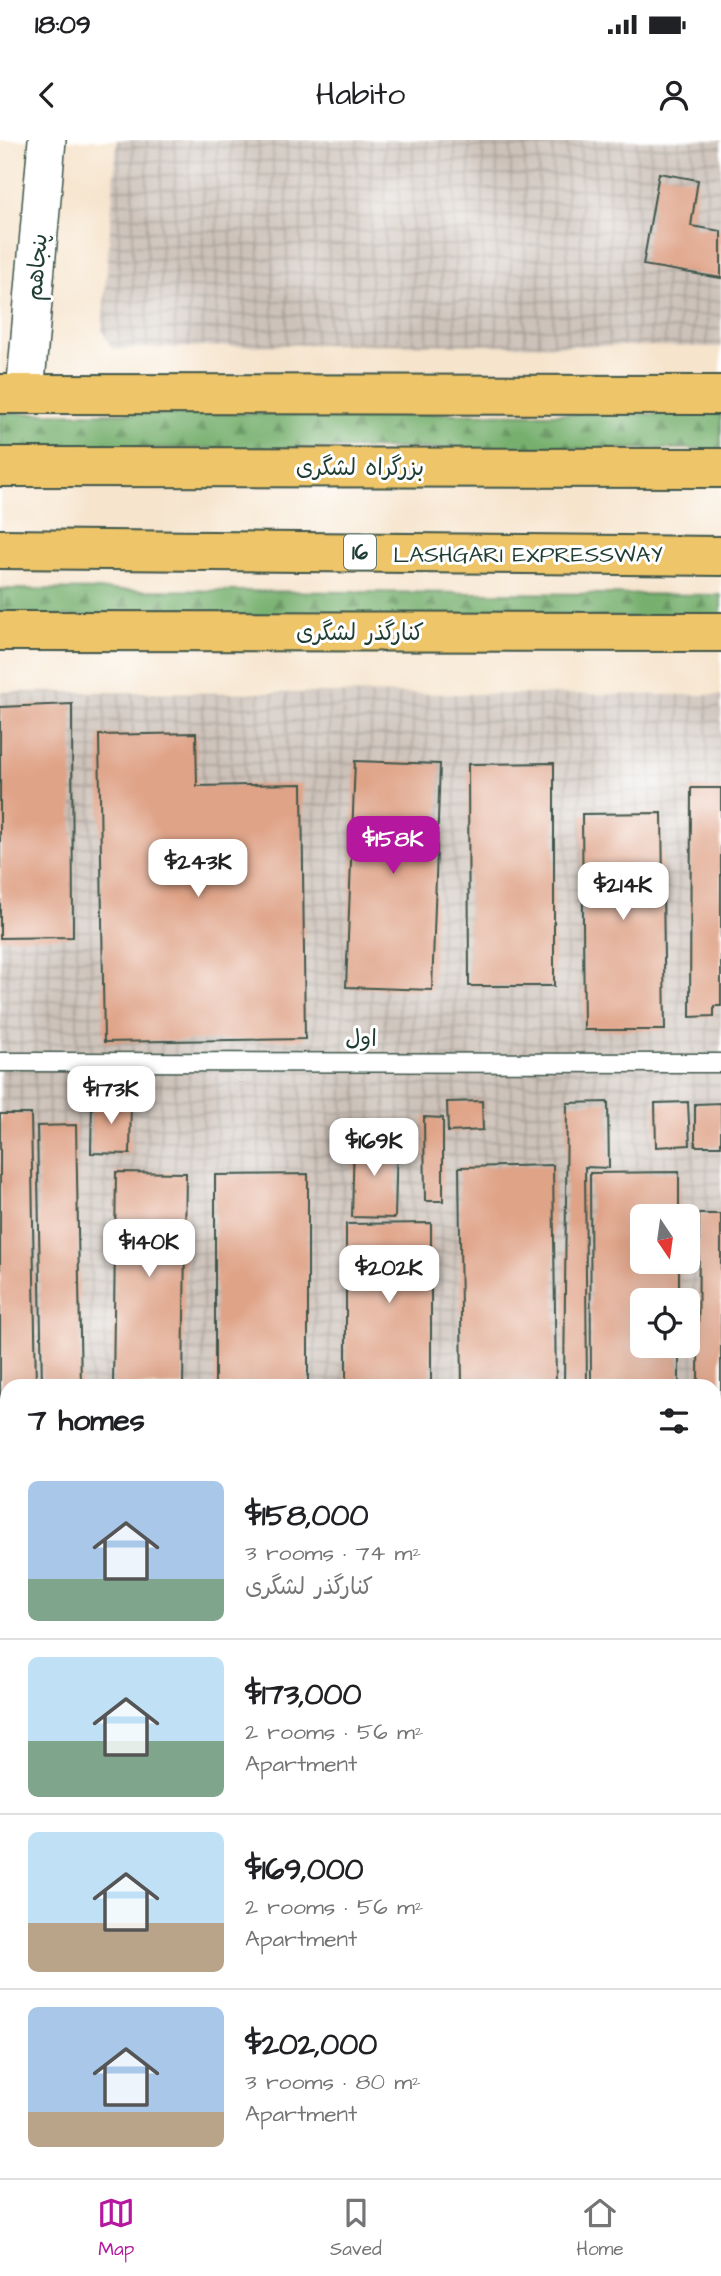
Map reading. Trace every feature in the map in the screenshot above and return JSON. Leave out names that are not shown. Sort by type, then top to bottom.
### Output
[{"type":"main road","points":[[12,394],[721,395]]},
{"type":"main road","name":"بزرگراه لشگری","points":[[0,467],[721,468]]},
{"type":"main road","name":"LASHGARI EXPRESSWAY","points":[[0,549],[721,555]]},
{"type":"main road","name":"کنارگذر لشگری","points":[[0,631],[721,632]]},
{"type":"street","name":"پنجاهم","points":[[12,394],[47,140]]},
{"type":"lane","name":"اول","points":[[0,1062],[721,1063]]},
{"type":"shaded area","points":[[117,140],[721,140],[721,347],[342,344],[112,349],[102,330]]},
{"type":"shaded area","points":[[0,692],[721,695],[721,1379],[0,1379]]},
{"type":"green space","points":[[0,413],[721,414],[721,449],[0,448]]},
{"type":"green space","points":[[0,589],[721,595],[721,618],[0,616]]},
{"type":"building","points":[[659,173],[698,180],[691,226],[721,231],[721,278],[643,265]]},
{"type":"building","points":[[72,704],[73,937],[0,938],[0,707]]},
{"type":"building","points":[[196,733],[197,786],[302,784],[305,1039],[104,1042],[99,735]]},
{"type":"building","points":[[355,761],[440,764],[432,990],[346,987]]},
{"type":"building","points":[[554,763],[554,986],[469,986],[468,764]]},
{"type":"building","points":[[691,788],[721,788],[721,1006],[714,1006],[714,1016],[690,1017]]},
{"type":"building","points":[[662,813],[665,1030],[584,1030],[582,814]]},
{"type":"building","points":[[92,1098],[131,1098],[130,1154],[91,1153]]},
{"type":"building","points":[[482,1101],[483,1130],[448,1132],[447,1102]]},
{"type":"building","points":[[608,1102],[609,1168],[585,1167],[587,1379],[564,1379],[567,1103]]},
{"type":"building","points":[[688,1102],[690,1145],[656,1147],[655,1103]]},
{"type":"building","points":[[721,1103],[721,1146],[695,1146],[695,1104]]},
{"type":"building","points":[[0,1114],[31,1114],[36,1379],[0,1379]]},
{"type":"building","points":[[424,1117],[443,1118],[443,1201],[425,1201]]},
{"type":"building","points":[[76,1125],[81,1379],[42,1379],[37,1126]]},
{"type":"building","points":[[354,1138],[397,1139],[395,1218],[352,1217]]},
{"type":"building","points":[[553,1165],[556,1379],[462,1379],[459,1167]]},
{"type":"building","points":[[116,1172],[186,1173],[183,1379],[113,1379]]},
{"type":"building","points":[[679,1172],[679,1204],[630,1204],[630,1274],[679,1274],[679,1288],[630,1288],[630,1358],[679,1358],[679,1379],[591,1379],[590,1173]]},
{"type":"building","points":[[308,1174],[308,1379],[215,1379],[215,1175]]},
{"type":"building","points":[[700,1214],[721,1214],[721,1379],[698,1379]]},
{"type":"building","points":[[431,1223],[431,1379],[346,1379],[346,1224]]}]
